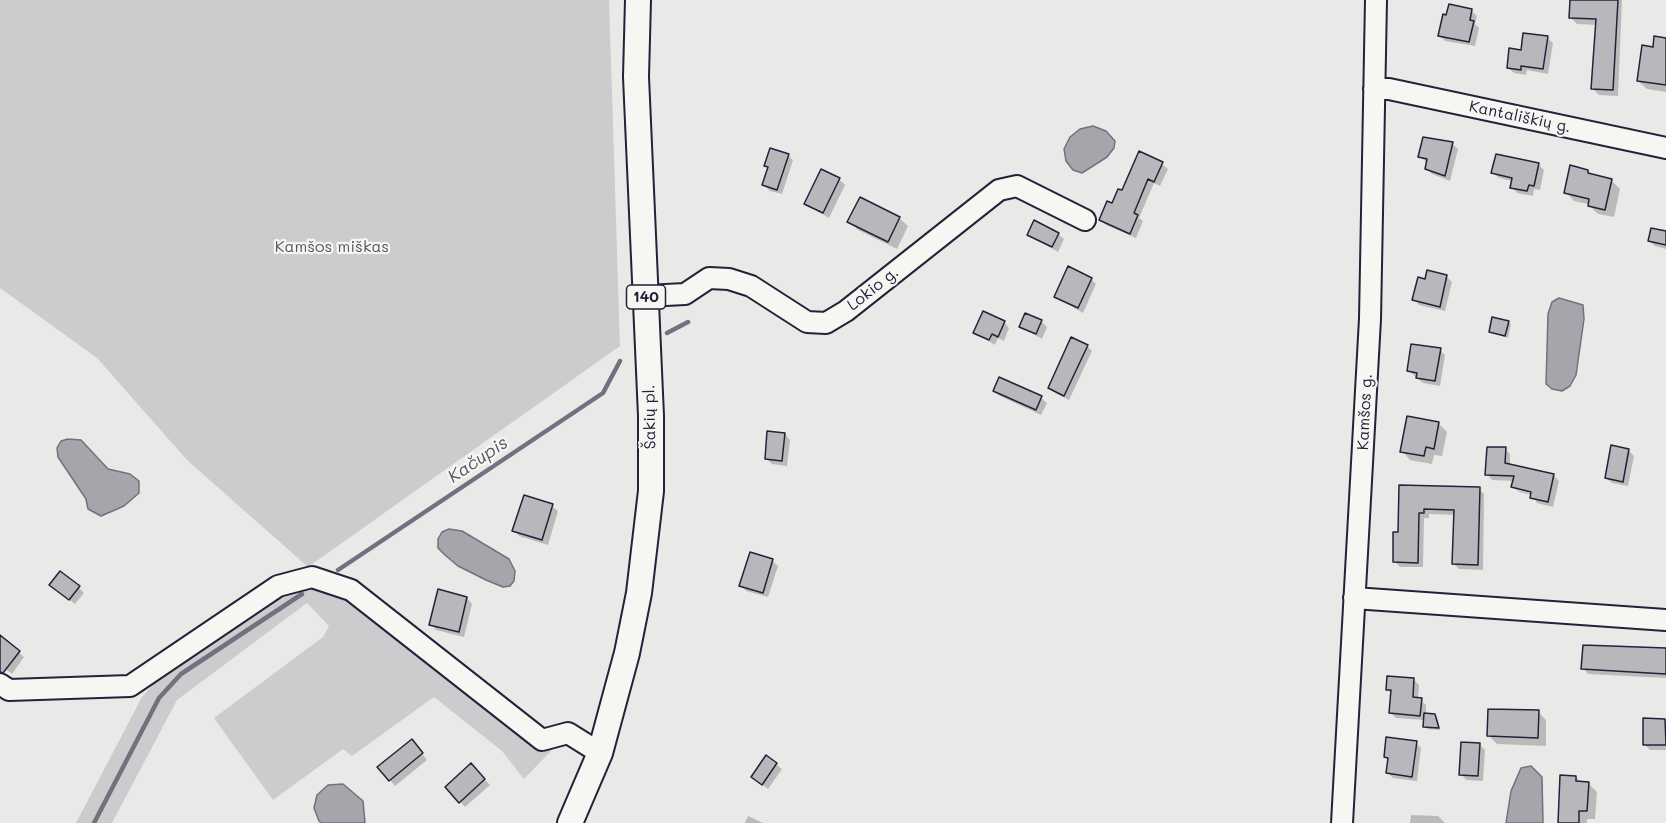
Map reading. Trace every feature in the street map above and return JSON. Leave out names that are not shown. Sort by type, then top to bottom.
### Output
[{"type":"main road","name":"Šakių pl.","points":[[570,823],[600,753],[627,653],[639,593],[651,491],[651,416],[636,77],[638,0]]},
{"type":"street","name":"Kamšos g.","points":[[1342,823],[1370,319],[1376,0]]},
{"type":"street","name":"Kantališkių g.","points":[[1374,89],[1389,90],[1666,148]]},
{"type":"street","name":"Lokio g.","points":[[646,296],[685,294],[709,278],[729,279],[751,286],[807,322],[826,323],[846,311],[999,190],[1017,186],[1085,220]]},
{"type":"street","points":[[0,684],[9,690],[130,686],[278,586],[312,577],[351,590],[542,740],[568,733],[600,753]]},
{"type":"street","points":[[1354,598],[1666,620]]},
{"type":"green space","name":"Kamšos miškas","points":[[0,0],[609,0],[620,346],[308,567],[187,460],[97,358],[0,288]]},
{"type":"green space","points":[[308,567],[351,579],[463,665],[532,726],[568,733],[524,779],[502,751],[434,697],[352,756],[343,749],[273,800],[214,718],[323,637],[329,626],[307,603],[177,700],[112,823],[76,823],[142,697],[173,662]]},
{"type":"shaded area","points":[[1093,126],[1106,131],[1115,141],[1114,148],[1107,157],[1082,173],[1073,170],[1066,161],[1064,149],[1070,137],[1080,129]]},
{"type":"shaded area","points":[[1559,298],[1583,305],[1584,319],[1576,375],[1570,386],[1562,391],[1552,389],[1546,384],[1548,314],[1552,302]]},
{"type":"shaded area","points":[[81,440],[108,469],[130,474],[139,481],[139,493],[124,506],[101,516],[88,509],[86,499],[58,457],[57,448],[61,441]]},
{"type":"shaded area","points":[[449,529],[462,531],[509,559],[515,571],[514,581],[510,586],[503,587],[486,580],[458,566],[445,555],[438,548],[438,539],[442,532]]},
{"type":"shaded area","points":[[1531,766],[1542,777],[1543,823],[1506,823],[1511,791],[1521,768]]},
{"type":"shaded area","points":[[343,784],[363,801],[365,823],[321,823],[314,808],[317,795],[328,785]]},
{"type":"building","points":[[1570,0],[1618,0],[1613,90],[1591,89],[1596,19],[1569,18]]},
{"type":"building","points":[[1449,4],[1472,9],[1470,20],[1474,21],[1469,42],[1438,36],[1443,14],[1446,15]]},
{"type":"building","points":[[1523,33],[1548,36],[1543,69],[1521,66],[1521,70],[1507,68],[1509,48],[1521,50]]},
{"type":"building","points":[[1654,36],[1666,38],[1666,85],[1637,81],[1642,45],[1653,47]]},
{"type":"building","points":[[1423,137],[1453,142],[1445,176],[1425,169],[1427,159],[1418,157]]},
{"type":"building","points":[[770,148],[789,154],[777,190],[762,185],[768,167],[764,166]]},
{"type":"building","points":[[1139,151],[1163,162],[1154,182],[1148,179],[1134,213],[1138,215],[1130,234],[1099,220],[1107,201],[1112,203],[1118,189],[1122,190]]},
{"type":"building","points":[[1496,154],[1539,163],[1534,186],[1529,185],[1527,191],[1510,188],[1512,178],[1491,173]]},
{"type":"building","points":[[1570,165],[1588,170],[1588,173],[1612,179],[1605,210],[1588,206],[1589,199],[1564,193]]},
{"type":"building","points":[[821,169],[840,178],[823,213],[804,204]]},
{"type":"building","points":[[860,197],[900,217],[888,242],[847,222]]},
{"type":"building","points":[[1034,220],[1059,233],[1052,247],[1027,235]]},
{"type":"building","points":[[1651,228],[1666,231],[1666,245],[1648,241]]},
{"type":"building","points":[[1068,266],[1092,278],[1078,308],[1054,297]]},
{"type":"building","points":[[1427,270],[1447,275],[1440,307],[1412,300],[1418,277],[1425,279]]},
{"type":"building","points":[[983,311],[1005,321],[998,337],[992,334],[989,340],[973,333]]},
{"type":"building","points":[[1025,313],[1042,320],[1036,334],[1019,327]]},
{"type":"building","points":[[1492,317],[1509,321],[1505,336],[1489,332]]},
{"type":"building","points":[[1071,337],[1088,345],[1064,396],[1048,388]]},
{"type":"building","points":[[1411,344],[1441,348],[1435,381],[1416,378],[1417,373],[1407,371]]},
{"type":"building","points":[[999,377],[1042,396],[1036,410],[993,391]]},
{"type":"building","points":[[1407,416],[1439,422],[1434,449],[1426,447],[1424,456],[1400,452]]},
{"type":"building","points":[[767,431],[785,433],[782,461],[765,459]]},
{"type":"building","points":[[1611,445],[1629,449],[1623,482],[1605,478]]},
{"type":"building","points":[[1487,447],[1506,447],[1505,463],[1554,474],[1548,502],[1530,498],[1531,492],[1511,487],[1514,476],[1485,475]]},
{"type":"building","points":[[1399,485],[1480,487],[1478,565],[1452,564],[1454,510],[1424,509],[1424,513],[1419,513],[1418,563],[1393,562],[1393,532],[1398,532]]},
{"type":"building","points":[[524,495],[553,504],[542,540],[512,531]]},
{"type":"building","points":[[750,552],[773,559],[763,593],[739,586]]},
{"type":"building","points":[[60,571],[80,586],[69,600],[49,585]]},
{"type":"building","points":[[438,589],[467,597],[459,632],[429,625]]},
{"type":"building","points":[[0,635],[20,651],[3,673],[0,672]]},
{"type":"building","points":[[1583,645],[1666,648],[1666,674],[1581,669]]},
{"type":"building","points":[[1387,676],[1414,678],[1413,697],[1422,698],[1420,716],[1389,713],[1391,690],[1386,690]]},
{"type":"building","points":[[1488,709],[1539,710],[1538,738],[1487,736]]},
{"type":"building","points":[[1424,713],[1435,714],[1439,728],[1423,727]]},
{"type":"building","points":[[1643,718],[1665,719],[1666,745],[1643,745]]},
{"type":"building","points":[[1386,737],[1417,741],[1412,777],[1386,773],[1388,758],[1384,757]]},
{"type":"building","points":[[412,739],[423,753],[389,781],[377,767]]},
{"type":"building","points":[[1461,742],[1480,743],[1478,776],[1459,775]]},
{"type":"building","points":[[766,755],[777,763],[762,785],[751,777]]},
{"type":"building","points":[[471,763],[485,779],[459,803],[445,787]]},
{"type":"building","points":[[1560,775],[1576,776],[1576,781],[1589,782],[1587,811],[1579,811],[1579,823],[1558,823]]},
{"type":"waterway","name":"Kačupis","points":[[667,333],[688,322]]},
{"type":"waterway","name":"Kačupis","points":[[338,570],[603,393],[620,361]]},
{"type":"waterway","name":"Kačupis","points":[[94,823],[159,698],[181,674],[302,594]]}]
